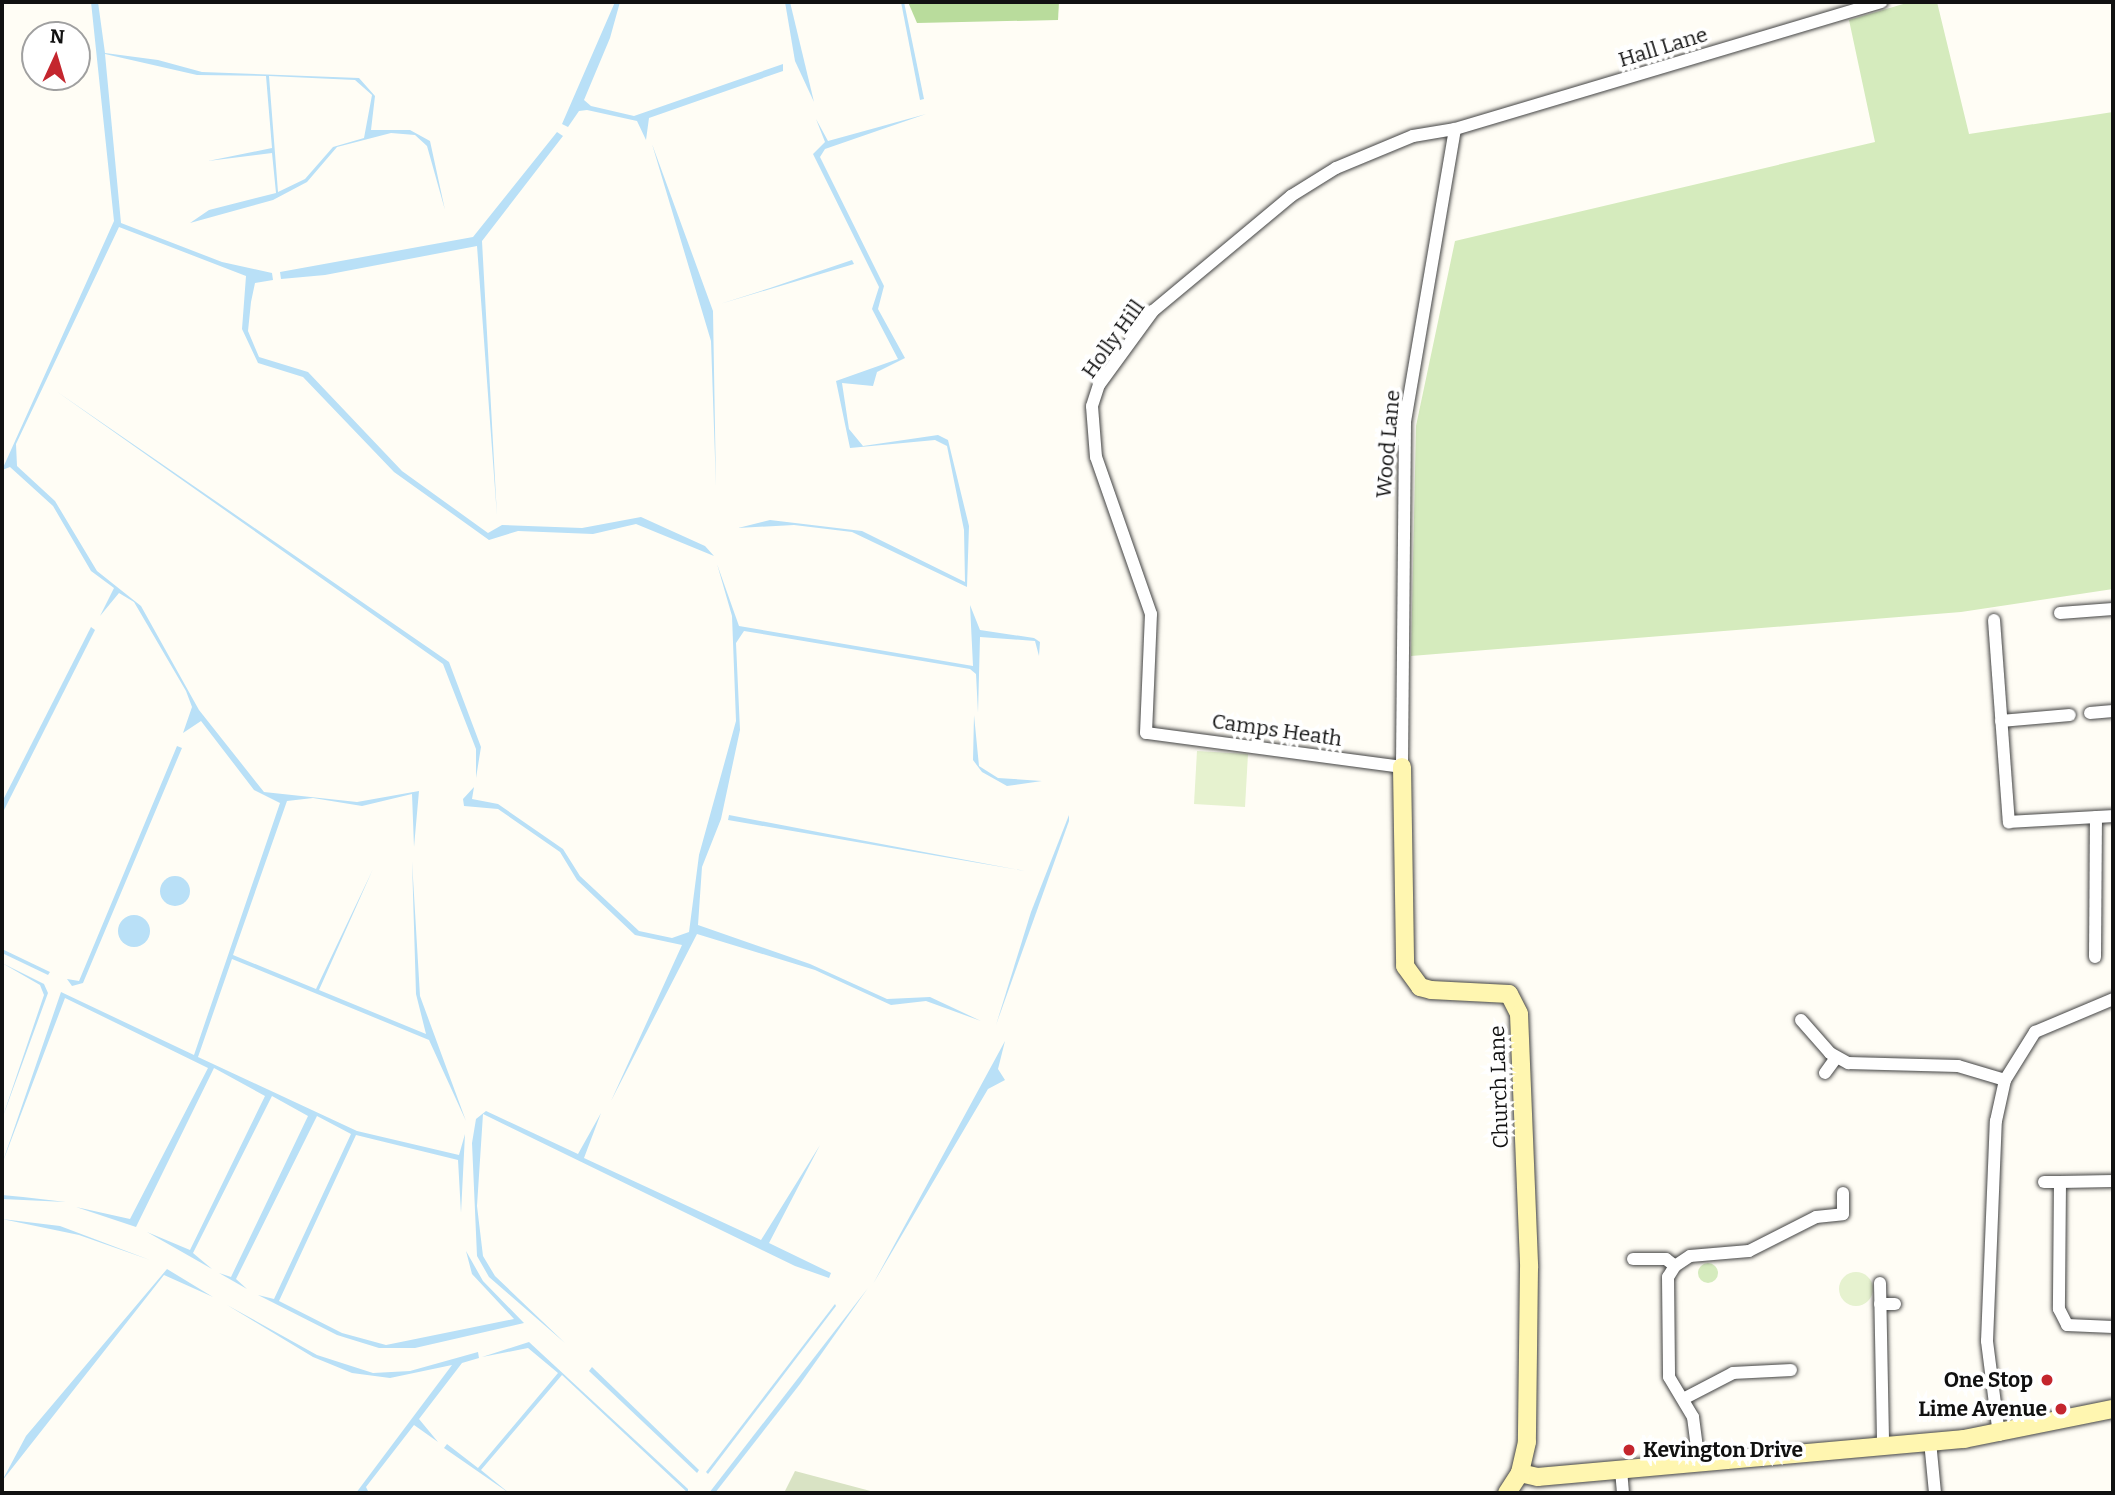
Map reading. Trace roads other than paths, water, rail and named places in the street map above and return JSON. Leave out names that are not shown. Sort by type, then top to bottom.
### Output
[{"type":"street","name":"Hall Lane","points":[[1455,129],[1882,2]]},
{"type":"street","name":"Holly Hill","points":[[1146,733],[1151,614],[1096,457],[1092,406],[1099,385],[1153,311],[1291,196],[1336,168],[1413,136],[1455,129]]},
{"type":"street","name":"Wood Lane","points":[[1402,766],[1405,422],[1455,129]]},
{"type":"street","points":[[2060,613],[2113,609]]},
{"type":"street","points":[[1994,620],[2009,822],[2113,816]]},
{"type":"street","points":[[2090,713],[2113,711]]},
{"type":"street","points":[[2001,721],[2070,715]]},
{"type":"street","name":"Camps Heath","points":[[1146,733],[1402,766]]},
{"type":"street","name":"Church Lane","points":[[1402,766],[1408,972],[1431,990],[1509,994],[1519,1014],[1529,1268],[1527,1442],[1520,1473],[1507,1493]]},
{"type":"street","points":[[2095,957],[2102,888],[2096,817]]},
{"type":"street","points":[[1999,1435],[1987,1340],[1996,1121],[2005,1080],[2035,1032],[2113,999]]},
{"type":"street","points":[[1801,1020],[1836,1058],[1863,1067],[1958,1066],[2005,1080]]},
{"type":"street","points":[[1825,1073],[1836,1058]]},
{"type":"street","points":[[2060,1181],[2062,1319],[2082,1329],[2113,1327]]},
{"type":"street","points":[[2044,1182],[2113,1181]]},
{"type":"street","points":[[1699,1463],[1685,1398],[1668,1367],[1668,1277],[1675,1266],[1690,1256],[1749,1251],[1816,1217],[1843,1214],[1843,1193]]},
{"type":"street","points":[[1633,1259],[1666,1259],[1675,1266]]},
{"type":"street","points":[[1880,1283],[1883,1446]]},
{"type":"street","points":[[1880,1304],[1895,1304]]},
{"type":"street","points":[[1685,1398],[1733,1373],[1791,1370]]},
{"type":"street","points":[[1520,1473],[1621,1470],[1999,1435],[2113,1409]]},
{"type":"street","points":[[1930,1441],[1935,1493]]},
{"type":"street","points":[[1621,1470],[1623,1493]]},
{"type":"water","points":[[91,2],[98,2],[105,53],[158,60],[202,72],[359,78],[375,96],[371,130],[410,130],[430,141],[445,210],[427,146],[415,135],[391,133],[337,147],[307,182],[273,200],[190,223],[209,210],[276,193],[272,153],[208,161],[272,148],[266,76],[197,75],[105,54],[121,223],[222,262],[272,273],[273,280],[255,283],[251,302],[248,331],[259,357],[308,372],[402,471],[488,533],[502,525],[582,528],[641,517],[705,546],[714,556],[636,524],[593,534],[518,531],[489,540],[394,472],[303,377],[258,363],[242,329],[246,276],[119,227],[16,444],[17,466],[55,501],[97,571],[141,606],[199,710],[264,792],[357,802],[419,791],[414,847],[412,794],[362,806],[313,798],[287,801],[233,955],[316,989],[373,869],[319,990],[426,1034],[416,994],[412,861],[420,996],[466,1121],[429,1040],[232,959],[198,1057],[357,1131],[459,1155],[465,1134],[461,1213],[458,1160],[356,1135],[279,1301],[342,1333],[386,1345],[514,1319],[472,1274],[466,1251],[483,1281],[524,1323],[415,1348],[379,1348],[337,1335],[258,1295],[274,1299],[351,1134],[317,1116],[236,1279],[247,1289],[219,1273],[231,1277],[308,1116],[272,1096],[193,1253],[212,1269],[147,1232],[190,1250],[265,1096],[214,1068],[136,1227],[76,1207],[130,1219],[208,1068],[65,998],[2,1164],[61,992],[194,1055],[280,803],[254,790],[201,721],[183,733],[192,707],[186,691],[134,602],[119,593],[100,616],[114,588],[91,571],[53,506],[10,467],[2,470],[114,221]],"holes":[[[269,76],[355,80],[372,95],[364,138],[333,147],[305,179],[278,192]]]},
{"type":"water","points":[[615,2],[620,2],[610,38],[584,100],[591,106],[634,116],[783,64],[783,71],[649,118],[646,140],[637,121],[587,110],[579,111],[568,127],[562,124]]},
{"type":"water","points":[[785,2],[790,2],[814,102],[795,61]]},
{"type":"water","points":[[901,2],[904,2],[924,99],[920,100]]},
{"type":"water","points":[[926,114],[825,149],[820,157],[884,286],[878,309],[905,358],[877,372],[873,386],[842,383],[849,429],[863,446],[938,435],[948,440],[969,526],[967,587],[852,532],[794,525],[738,528],[770,520],[862,531],[965,582],[964,530],[947,446],[935,440],[850,448],[836,381],[898,359],[872,309],[879,287],[813,154],[825,142],[816,119],[828,141]]},
{"type":"water","points":[[557,132],[563,136],[482,241],[497,516],[477,246],[325,275],[281,279],[280,272],[473,237]]},
{"type":"water","points":[[652,144],[713,311],[716,487],[711,341]]},
{"type":"water","points":[[852,260],[854,264],[720,304],[770,288]]},
{"type":"water","points":[[56,391],[449,662],[481,747],[476,778],[476,749],[443,664]]},
{"type":"water","points":[[717,564],[739,626],[973,666],[970,605],[980,630],[1034,638],[1040,642],[1039,656],[1035,641],[980,637],[978,713],[976,674],[970,669],[744,631],[736,643],[740,730],[721,819],[702,867],[698,925],[810,964],[887,999],[930,997],[981,1021],[926,1001],[891,1005],[815,970],[697,934],[611,1101],[682,945],[635,935],[577,880],[560,852],[498,809],[464,806],[463,799],[474,787],[472,799],[498,804],[563,849],[580,876],[639,931],[672,938],[689,932],[699,855],[736,721],[732,616]]},
{"type":"water","points":[[91,627],[95,630],[2,814],[2,802]]},
{"type":"water","points":[[974,715],[979,766],[998,778],[1042,781],[1007,786],[982,772],[973,760]]},
{"type":"water","points":[[177,746],[182,748],[83,983],[72,986],[67,979],[79,981]]},
{"type":"water","points":[[729,815],[823,833],[1025,871],[728,820]]},
{"type":"water","points":[[1069,815],[1069,821],[996,1025],[1031,912]]},
{"type":"water","points":[[175,876],[186,880],[190,891],[186,902],[175,906],[164,902],[160,891],[164,880]]},
{"type":"water","points":[[134,915],[145,920],[150,931],[145,942],[134,947],[123,942],[118,931],[123,920]]},
{"type":"water","points":[[2,949],[50,972],[48,975],[2,953]]},
{"type":"water","points":[[2,963],[44,984],[48,993],[2,1119],[44,995],[40,985]]},
{"type":"water","points":[[1005,1041],[998,1069],[1005,1080],[988,1089],[873,1284]]},
{"type":"water","points":[[486,1111],[578,1154],[601,1113],[584,1158],[761,1240],[820,1145],[769,1243],[831,1273],[829,1278],[795,1266],[483,1114],[477,1206],[483,1256],[495,1276],[565,1343],[489,1277],[477,1256],[472,1143],[476,1119]]},
{"type":"water","points":[[2,1195],[23,1197],[66,1202],[2,1199]]},
{"type":"water","points":[[2,1219],[60,1226],[150,1260],[79,1235]]},
{"type":"water","points":[[167,1269],[213,1297],[164,1275],[2,1481],[26,1436]]},
{"type":"water","points":[[868,1288],[800,1384],[715,1493],[709,1493]]},
{"type":"water","points":[[835,1304],[836,1306],[708,1474],[706,1472]]},
{"type":"water","points":[[227,1305],[317,1355],[373,1373],[410,1371],[478,1352],[479,1358],[462,1363],[419,1419],[438,1442],[414,1425],[366,1487],[369,1493],[356,1493],[452,1365],[390,1378],[352,1373],[313,1357]]},
{"type":"water","points":[[529,1342],[688,1489],[688,1493],[562,1375],[481,1470],[509,1493],[444,1448],[447,1444],[478,1468],[558,1373],[528,1348],[482,1357]]},
{"type":"water","points":[[592,1367],[699,1470],[697,1473],[589,1371]]},
{"type":"place","name":"One Stop","points":[[2047,1380]]},
{"type":"place","name":"Lime Avenue","points":[[2061,1409]]},
{"type":"place","name":"Kevington Drive","points":[[1629,1450]]}]
